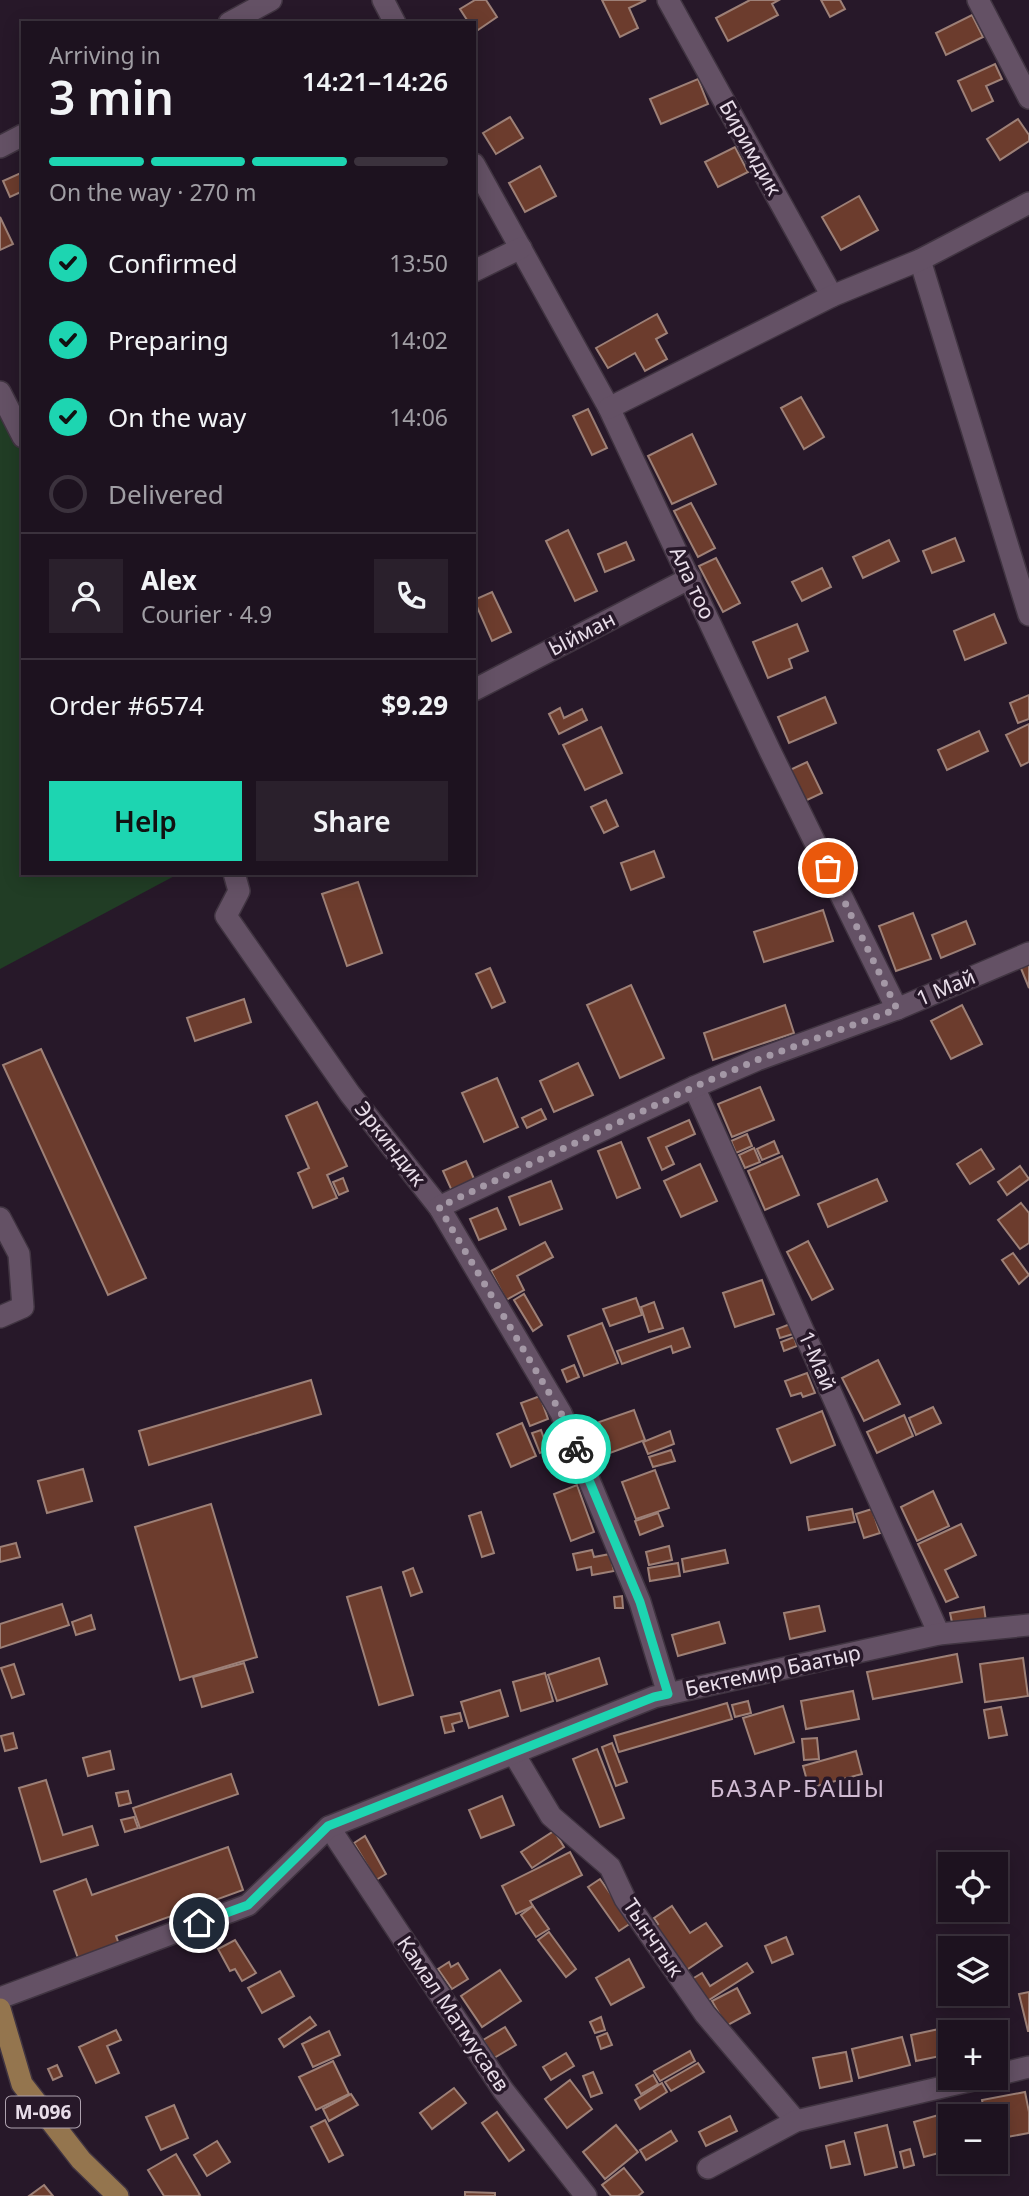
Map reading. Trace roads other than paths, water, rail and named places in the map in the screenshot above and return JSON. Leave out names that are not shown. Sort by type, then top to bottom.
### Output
[{"type":"main road","name":"М-096","points":[[0,2009],[22,2084],[81,2160],[118,2196]]},
{"type":"street","points":[[233,21],[271,0]]},
{"type":"street","points":[[383,0],[394,21]]},
{"type":"street","name":"Биримдик","points":[[668,0],[832,296]]},
{"type":"street","points":[[978,0],[1029,98]]},
{"type":"street","points":[[0,147],[21,136]]},
{"type":"street","name":"Ала тоо","points":[[476,168],[609,408],[770,751],[897,1009]]},
{"type":"street","points":[[609,408],[832,296],[920,260],[1029,203]]},
{"type":"street","points":[[476,270],[521,248]]},
{"type":"street","points":[[920,260],[1029,615]]},
{"type":"street","points":[[0,392],[21,433]]},
{"type":"street","name":"Ыйман","points":[[476,689],[691,579]]},
{"type":"street","name":"Эркиндик","points":[[235,875],[239,891],[226,916],[351,1094],[439,1207],[561,1413],[640,1602],[668,1694]]},
{"type":"street","name":"1 Май","points":[[439,1207],[694,1087],[757,1060],[897,1009],[1029,953]]},
{"type":"street","name":"1-Май","points":[[694,1087],[939,1634]]},
{"type":"street","points":[[0,1218],[19,1254],[23,1307],[0,1317]]},
{"type":"street","name":"Бектемир Баатыр","points":[[0,1998],[248,1905],[328,1826],[654,1697],[939,1634],[1029,1625]]},
{"type":"street","name":"Тынчтык","points":[[514,1754],[551,1816],[610,1867],[625,1899],[705,2014],[796,2121]]},
{"type":"street","name":"Камал Матмусаев","points":[[328,1826],[503,2090],[586,2196]]},
{"type":"street","points":[[1008,2072],[1029,2067]]},
{"type":"street","points":[[708,2168],[796,2121],[938,2088]]},
{"type":"district","name":"БАЗАР-БАШЫ","points":[[798,1789]]}]
